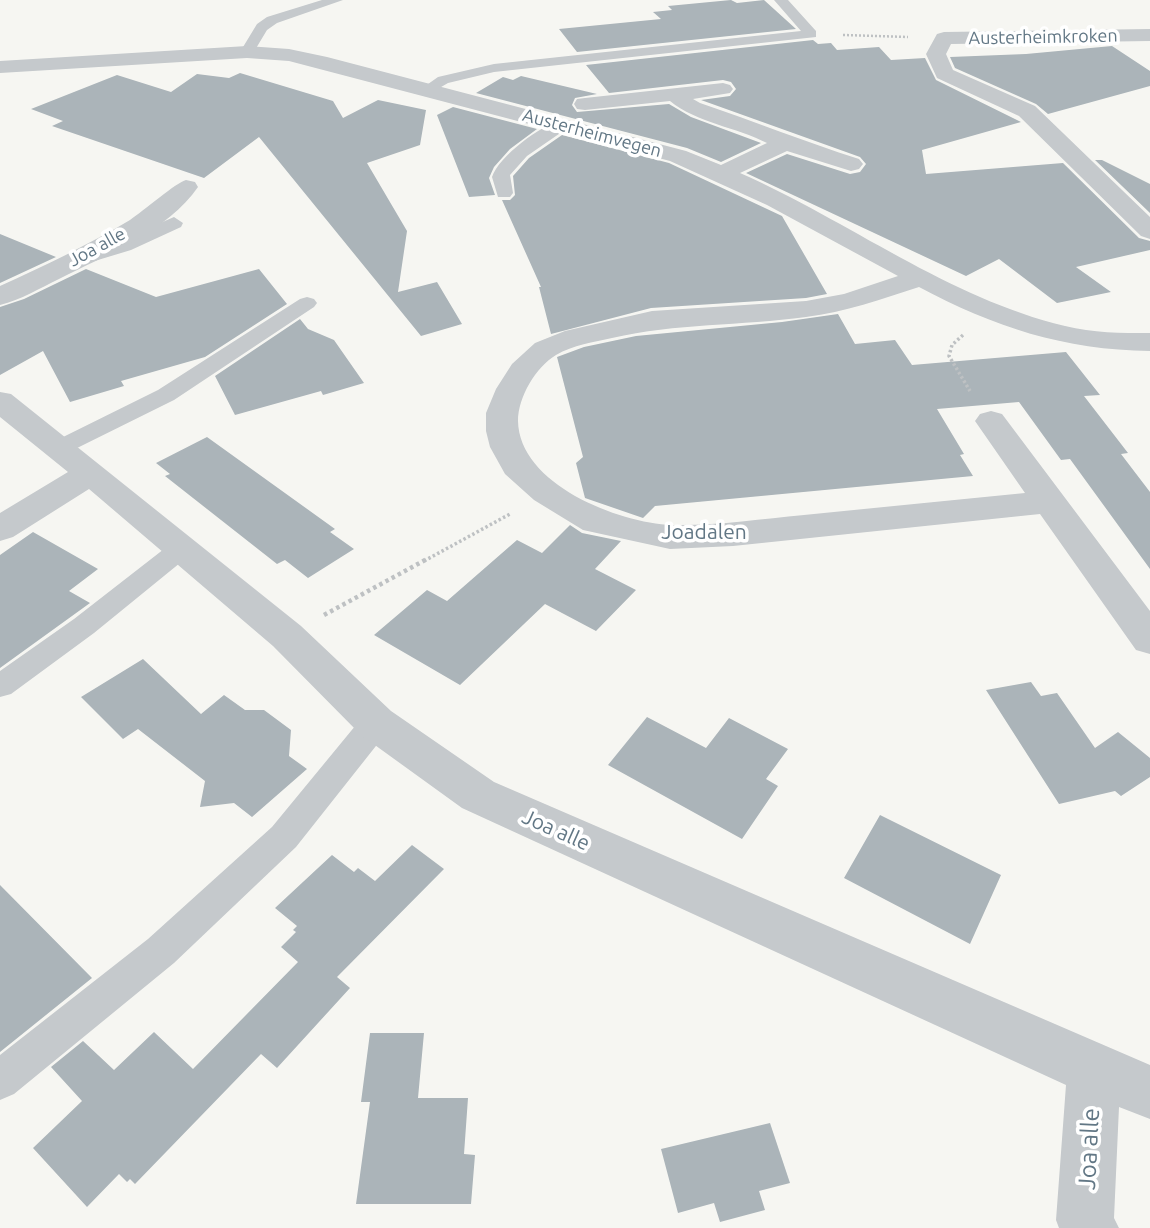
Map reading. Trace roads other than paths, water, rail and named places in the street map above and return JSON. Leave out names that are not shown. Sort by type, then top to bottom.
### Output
[{"type":"street","name":"Austerheimkroken","points":[[1150,35],[944,38],[936,54],[944,74],[1027,111],[1150,231]]},
{"type":"street","name":"Austerheimvegen","points":[[0,67],[247,52],[320,61],[636,143],[722,173],[962,300],[1016,322],[1076,337],[1150,342]]},
{"type":"street","points":[[585,104],[723,89]]},
{"type":"street","points":[[677,96],[692,108],[757,129],[785,143],[851,164]]},
{"type":"street","points":[[722,173],[785,143]]},
{"type":"street","name":"Joa alle","points":[[0,297],[79,259],[159,212],[182,195],[186,187]]},
{"type":"street","name":"Joadalen","points":[[919,278],[849,302],[806,309],[652,320],[575,337],[545,349],[523,370],[511,389],[502,413],[502,431],[506,447],[517,467],[546,492],[596,522],[670,537],[733,534],[1049,502]]},
{"type":"street","name":"Joa alle","points":[[0,401],[287,636],[376,723],[478,795],[1094,1070],[1150,1092]]},
{"type":"street","points":[[990,421],[1150,640]]},
{"type":"street","points":[[0,529],[75,460]]},
{"type":"street","name":"Joa alle","points":[[1088,1228],[1085,1220],[1094,1070]]},
{"type":"lane","points":[[247,52],[262,27],[272,19],[336,0]]},
{"type":"lane","points":[[429,89],[443,80],[494,68],[811,34],[781,0]]},
{"type":"lane","points":[[504,193],[499,180],[502,173],[514,159],[562,124]]},
{"type":"lane","points":[[79,259],[124,246],[174,223]]},
{"type":"lane","points":[[75,460],[166,395],[307,303]]},
{"type":"lane","points":[[0,686],[84,626],[182,548]]},
{"type":"lane","points":[[0,1080],[161,951],[284,837],[376,723]]}]
